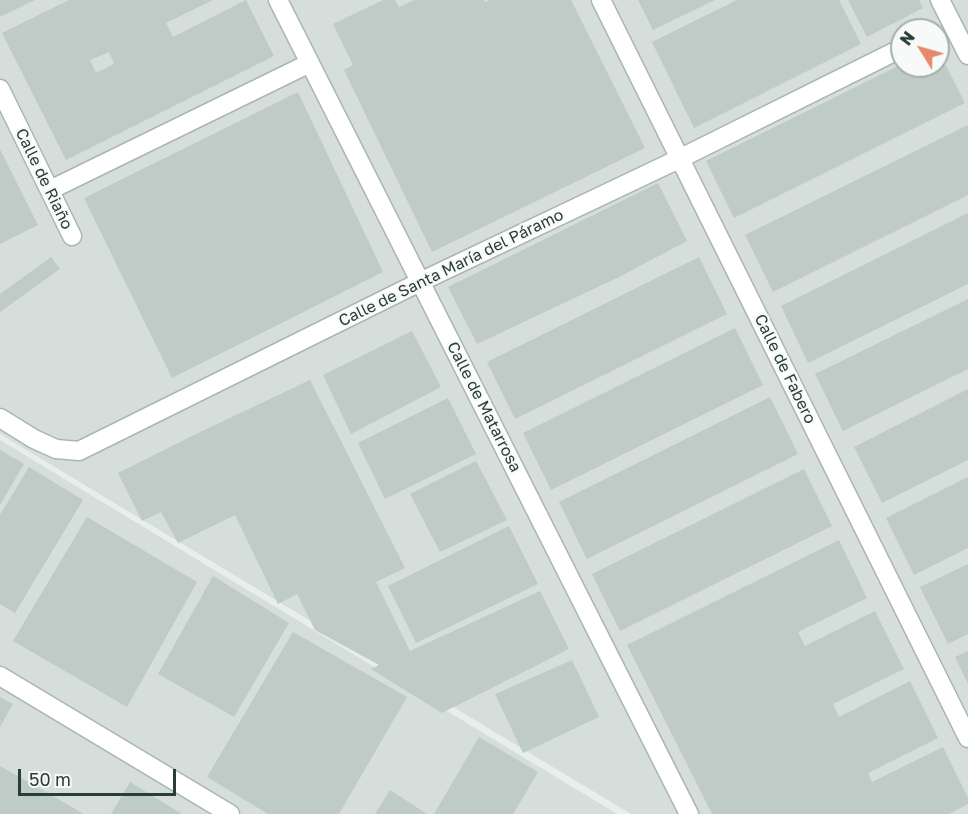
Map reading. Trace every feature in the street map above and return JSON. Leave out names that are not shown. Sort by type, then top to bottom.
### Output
[{"type":"street","name":"Calle de Matarrosa","points":[[278,0],[422,281],[689,814]]},
{"type":"street","name":"Calle de Fabero","points":[[602,0],[968,738]]},
{"type":"street","points":[[940,0],[943,18]]},
{"type":"street","points":[[950,33],[968,55]]},
{"type":"street","name":"Calle de Santa María del Páramo","points":[[0,418],[34,439],[56,449],[79,451],[422,281],[681,158],[890,54]]},
{"type":"street","points":[[50,190],[310,63]]},
{"type":"street","name":"Calle de Riaño","points":[[0,89],[72,236]]},
{"type":"street","points":[[0,676],[230,814]]},
{"type":"shaded area","points":[[0,0],[968,0],[968,814],[631,814],[0,434]]},
{"type":"shaded area","points":[[0,440],[617,814],[0,814]]},
{"type":"building","points":[[0,0],[35,0],[0,17]]},
{"type":"building","points":[[69,0],[213,0],[166,23],[173,37],[246,0],[274,56],[66,160],[2,33]],"holes":[[[109,52],[114,64],[96,73],[90,60]]]},
{"type":"building","points":[[383,0],[395,0],[399,7],[414,0],[484,0],[485,2],[490,0],[571,0],[645,148],[432,252],[344,70],[353,65],[333,24]]},
{"type":"building","points":[[638,0],[715,0],[653,30]]},
{"type":"building","points":[[737,0],[839,0],[861,44],[694,128],[652,42]]},
{"type":"building","points":[[848,0],[919,0],[923,8],[904,18],[890,18],[890,25],[867,37]]},
{"type":"building","points":[[890,70],[890,78],[950,78],[950,74],[965,103],[734,218],[706,161]]},
{"type":"building","points":[[298,92],[383,272],[172,378],[84,198]]},
{"type":"building","points":[[968,125],[968,195],[773,292],[745,235]]},
{"type":"building","points":[[0,149],[38,225],[0,244]]},
{"type":"building","points":[[658,183],[687,241],[619,277],[477,344],[448,287]]},
{"type":"building","points":[[968,213],[968,284],[808,363],[781,306]]},
{"type":"building","points":[[51,257],[60,269],[0,312],[0,294]]},
{"type":"building","points":[[699,257],[727,314],[515,419],[487,362]]},
{"type":"building","points":[[968,299],[968,369],[843,431],[815,374]]},
{"type":"building","points":[[735,328],[763,385],[551,490],[523,433]]},
{"type":"building","points":[[412,331],[441,387],[351,434],[323,375]]},
{"type":"building","points":[[310,380],[405,568],[376,582],[410,651],[540,591],[569,649],[442,713],[371,669],[379,665],[315,630],[297,594],[278,604],[235,515],[178,543],[161,512],[142,521],[118,473]]},
{"type":"building","points":[[968,389],[968,460],[882,503],[854,447]]},
{"type":"building","points":[[770,397],[798,454],[587,559],[559,502]]},
{"type":"building","points":[[448,398],[476,454],[385,499],[358,443]]},
{"type":"building","points":[[0,450],[24,464],[0,505]]},
{"type":"building","points":[[476,461],[507,520],[440,552],[410,494]]},
{"type":"building","points":[[29,467],[83,500],[15,613],[0,604],[0,515]]},
{"type":"building","points":[[804,469],[832,526],[620,631],[592,574]]},
{"type":"building","points":[[968,477],[968,548],[914,575],[886,518]]},
{"type":"building","points":[[87,517],[197,582],[127,707],[13,641]]},
{"type":"building","points":[[509,526],[538,584],[416,643],[388,586]]},
{"type":"building","points":[[839,540],[867,598],[798,632],[805,646],[875,611],[904,669],[833,704],[839,717],[910,681],[938,738],[868,773],[872,782],[943,747],[968,798],[968,804],[949,814],[712,814],[627,645]]},
{"type":"building","points":[[968,564],[968,634],[948,644],[920,587]]},
{"type":"building","points":[[213,576],[289,623],[234,717],[158,674]]},
{"type":"building","points":[[293,632],[407,697],[339,814],[268,814],[207,777]]},
{"type":"building","points":[[968,651],[968,684],[955,657]]},
{"type":"building","points":[[572,660],[599,717],[523,753],[495,694]]},
{"type":"building","points":[[0,697],[13,704],[0,727]]},
{"type":"building","points":[[479,737],[538,772],[513,814],[434,814]]},
{"type":"building","points":[[0,766],[46,792],[84,814],[0,814]]},
{"type":"building","points":[[130,782],[182,814],[111,814]]},
{"type":"building","points":[[390,790],[427,814],[375,814]]}]
